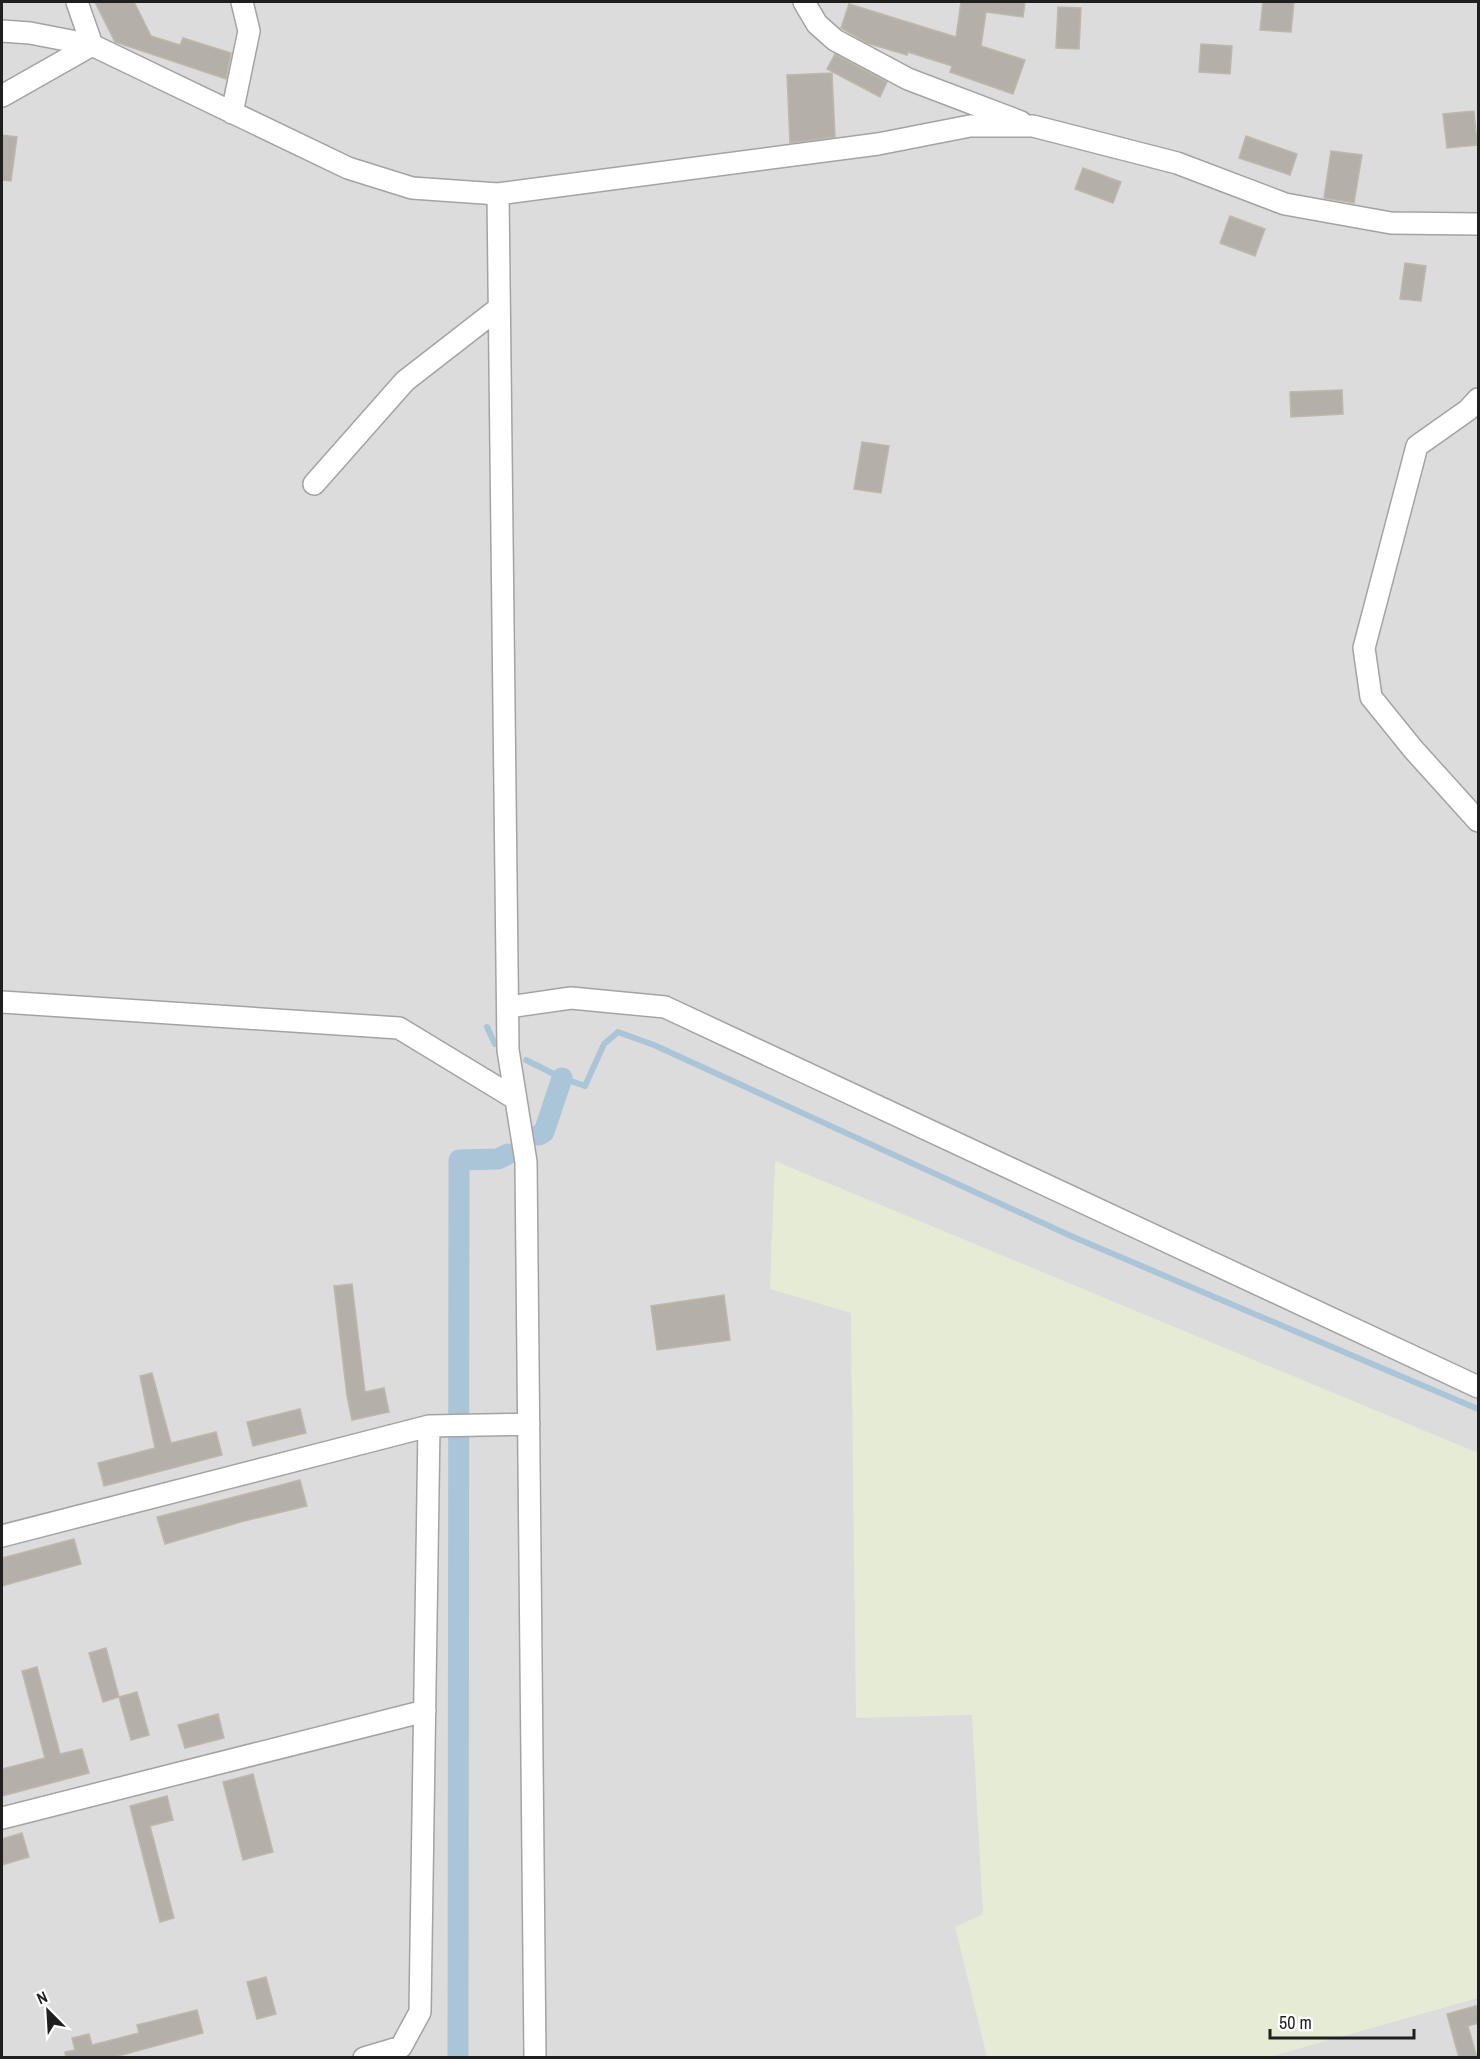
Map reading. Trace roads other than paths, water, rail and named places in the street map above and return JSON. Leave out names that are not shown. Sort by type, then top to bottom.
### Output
[{"type":"street","points":[[77,2],[92,45]]},
{"type":"street","points":[[232,113],[249,31],[242,2]]},
{"type":"street","points":[[804,2],[817,24],[834,40],[908,79],[1033,126],[1177,163],[1285,204],[1391,223],[1479,224]]},
{"type":"street","points":[[2,32],[30,33],[92,45],[348,168],[412,188],[498,194],[878,144],[970,126],[1033,126]]},
{"type":"street","points":[[2,96],[92,45]]},
{"type":"street","points":[[498,194],[508,1050],[526,1162],[535,2058]]},
{"type":"street","points":[[314,484],[405,381],[499,308]]},
{"type":"street","points":[[1479,399],[1468,410],[1418,446],[1364,648],[1371,697],[1413,749],[1479,821]]},
{"type":"street","points":[[508,1007],[571,998],[665,1007],[1479,1387]]},
{"type":"street","points":[[2,1002],[399,1028],[516,1100]]},
{"type":"street","points":[[2,1536],[430,1426],[529,1424]]},
{"type":"street","points":[[364,2058],[400,2047],[420,2012],[430,1426]]},
{"type":"street","points":[[2,1818],[424,1711]]},
{"type":"waterway","points":[[487,1027],[495,1044]]},
{"type":"waterway","points":[[526,1060],[562,1078],[585,1086],[604,1044],[618,1032],[654,1045],[1071,1236],[1478,1409]]},
{"type":"waterway","points":[[539,1135],[544,1132],[562,1078]]},
{"type":"waterway","points":[[458,2058],[459,1160],[498,1159],[508,1154]]}]
